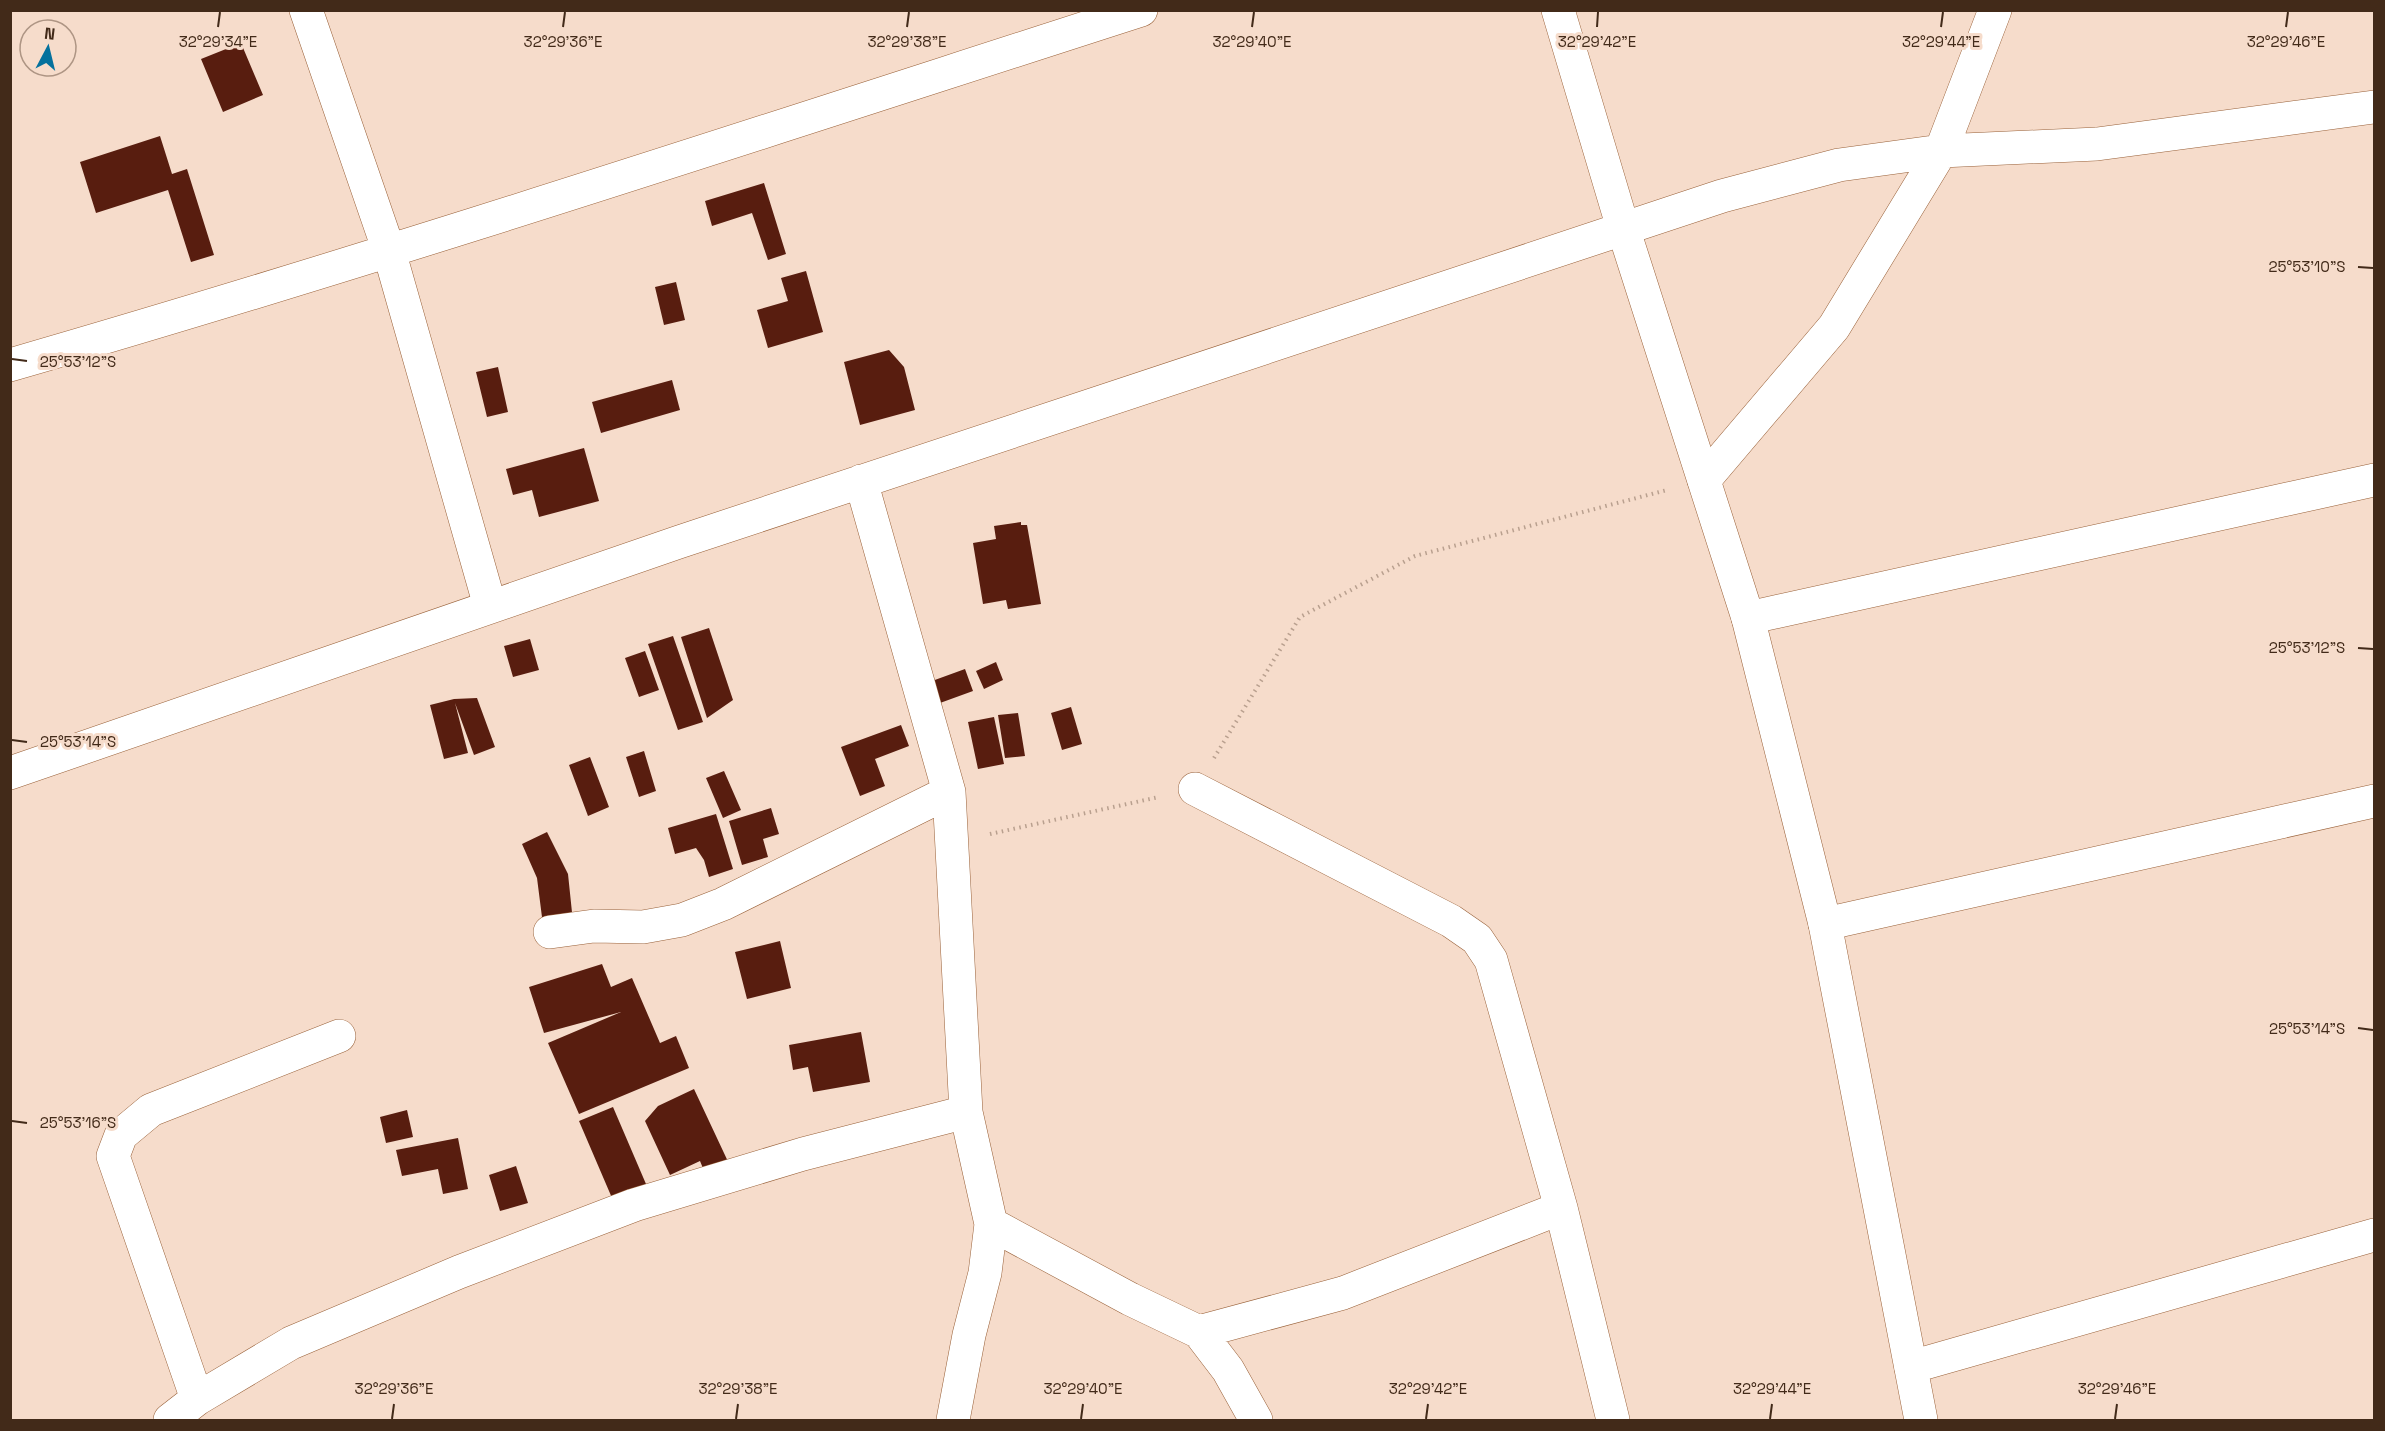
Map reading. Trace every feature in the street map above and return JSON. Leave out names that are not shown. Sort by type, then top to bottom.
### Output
[{"type":"street","points":[[306,10],[389,251],[490,606]]},
{"type":"street","points":[[10,365],[214,306],[1141,10]]},
{"type":"street","points":[[1558,10],[1623,228],[1748,618],[1825,924],[1921,1420]]},
{"type":"street","points":[[1704,480],[1834,327],[1941,151],[1995,10]]},
{"type":"street","points":[[10,772],[861,481],[1722,196],[1839,165],[1941,151],[2097,144],[2374,107]]},
{"type":"street","points":[[1748,618],[2374,480]]},
{"type":"street","points":[[861,481],[949,792],[966,1113],[991,1224],[985,1273],[969,1335],[953,1420]]},
{"type":"street","points":[[1195,789],[1451,921],[1477,939],[1491,960],[1561,1208],[1613,1420]]},
{"type":"street","points":[[550,932],[594,926],[642,927],[682,920],[723,904],[949,792]]},
{"type":"street","points":[[1825,924],[2374,801]]},
{"type":"street","points":[[197,1399],[113,1156],[121,1135],[151,1110],[339,1036]]},
{"type":"street","points":[[170,1420],[197,1399],[291,1343],[459,1272],[623,1210],[803,1154],[966,1113]]},
{"type":"street","points":[[1199,1332],[1343,1293],[1561,1208]]},
{"type":"street","points":[[991,1224],[1130,1299],[1199,1332],[1228,1370],[1256,1420]]},
{"type":"street","points":[[1911,1367],[2374,1235]]},
{"type":"path","points":[[951,843],[1195,789],[1300,616],[1415,556],[1704,480]]},
{"type":"building","points":[[241,43],[263,95],[223,112],[201,59]]},
{"type":"building","points":[[160,136],[172,174],[187,169],[214,255],[191,262],[168,190],[96,213],[80,162]]},
{"type":"building","points":[[764,183],[786,254],[768,260],[752,213],[712,226],[705,201]]},
{"type":"building","points":[[806,271],[823,332],[768,348],[757,310],[788,301],[781,278]]},
{"type":"building","points":[[676,282],[685,320],[664,325],[655,287]]},
{"type":"building","points":[[889,350],[904,367],[915,410],[860,425],[844,362]]},
{"type":"building","points":[[498,367],[508,412],[487,417],[476,372]]},
{"type":"building","points":[[672,380],[680,410],[601,433],[592,402]]},
{"type":"building","points":[[584,448],[599,501],[539,517],[532,490],[513,495],[506,469]]},
{"type":"building","points":[[1021,522],[1021,525],[1027,525],[1041,604],[1008,609],[1006,600],[983,604],[973,543],[996,539],[994,526]]},
{"type":"building","points":[[709,628],[733,700],[707,718],[681,637]]},
{"type":"building","points":[[673,636],[703,722],[678,730],[648,644]]},
{"type":"building","points":[[530,639],[539,670],[513,677],[504,646]]},
{"type":"building","points":[[645,651],[659,690],[639,697],[625,658]]},
{"type":"building","points":[[996,662],[1003,680],[984,689],[976,671]]},
{"type":"building","points":[[965,669],[973,691],[940,703],[932,681]]},
{"type":"building","points":[[477,698],[495,747],[474,755],[455,703],[468,753],[444,759],[430,705],[454,699]]},
{"type":"building","points":[[1071,707],[1082,744],[1062,750],[1051,713]]},
{"type":"building","points":[[1018,713],[1025,756],[1005,758],[998,715]]},
{"type":"building","points":[[994,717],[1004,764],[978,769],[968,722]]},
{"type":"building","points":[[901,725],[909,746],[875,759],[885,786],[860,796],[841,747]]},
{"type":"building","points":[[644,751],[656,791],[639,797],[626,757]]},
{"type":"building","points":[[590,757],[609,807],[588,816],[569,765]]},
{"type":"building","points":[[724,771],[741,810],[723,818],[706,778]]},
{"type":"building","points":[[771,808],[779,834],[763,839],[768,857],[742,865],[729,821]]},
{"type":"building","points":[[716,814],[733,869],[709,877],[704,860],[696,848],[675,854],[668,828]]},
{"type":"building","points":[[547,832],[568,874],[573,922],[543,925],[537,878],[522,844]]},
{"type":"building","points":[[780,941],[791,988],[747,999],[735,952]]},
{"type":"building","points":[[602,964],[611,987],[632,978],[660,1043],[676,1036],[689,1068],[579,1114],[548,1043],[621,1012],[544,1033],[529,987]]},
{"type":"building","points":[[861,1032],[870,1082],[813,1092],[808,1067],[793,1070],[789,1045]]},
{"type":"building","points":[[694,1089],[731,1168],[707,1178],[700,1161],[670,1175],[645,1121],[658,1106]]},
{"type":"building","points":[[613,1107],[649,1191],[615,1205],[579,1121]]},
{"type":"building","points":[[407,1110],[413,1137],[386,1143],[380,1117]]},
{"type":"building","points":[[458,1138],[468,1189],[443,1194],[438,1169],[402,1176],[396,1150]]},
{"type":"building","points":[[516,1166],[528,1203],[500,1211],[489,1175]]}]
